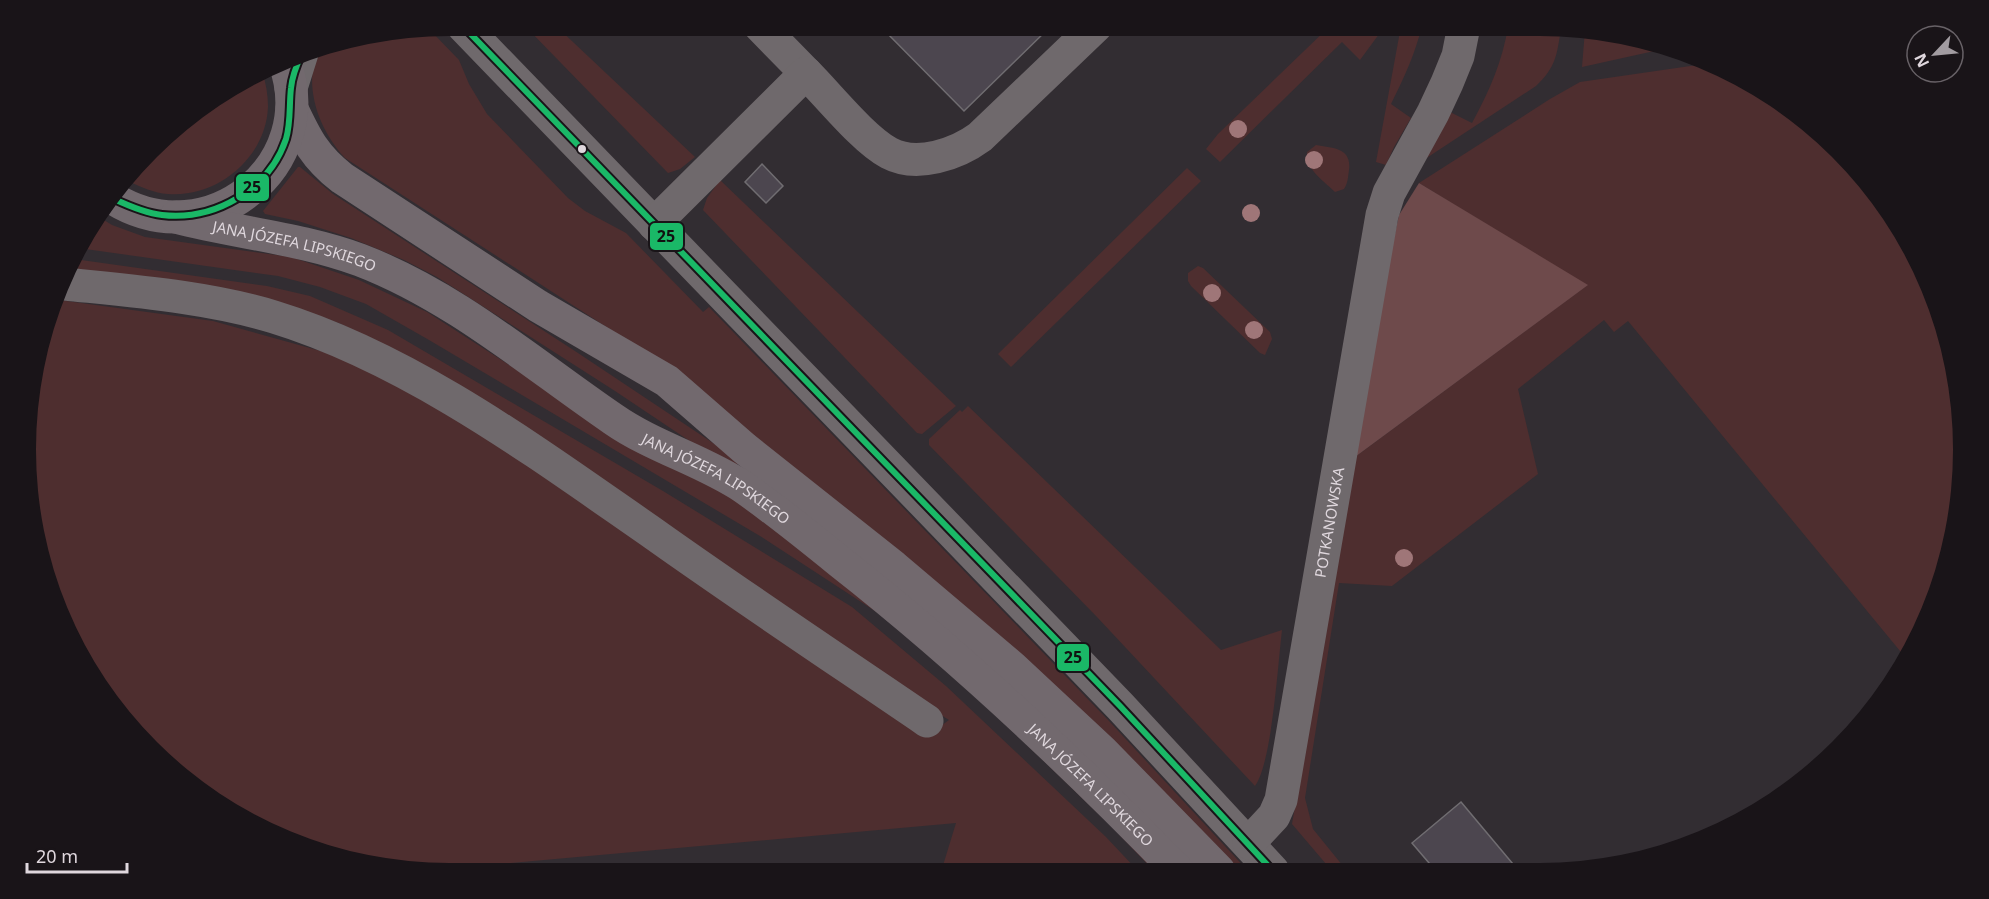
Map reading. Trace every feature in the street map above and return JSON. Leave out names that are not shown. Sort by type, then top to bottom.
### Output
[{"type":"main road","points":[[119,201],[142,212],[176,217],[214,211],[232,203],[255,186],[274,164],[283,146],[289,128],[289,86]]},
{"type":"main road","name":"JANA JÓZEFA LIPSKIEGO","points":[[289,86],[309,145],[328,168],[538,306],[668,381],[744,448],[894,567],[1056,706],[1211,863]]},
{"type":"main road","name":"JANA JÓZEFA LIPSKIEGO","points":[[176,217],[210,226],[299,241],[379,268],[461,312],[636,434],[741,486],[884,597],[968,668],[1044,737],[1170,863]]},
{"type":"street","points":[[473,36],[1128,714],[1267,863]]},
{"type":"street","points":[[769,36],[875,145],[892,155],[910,158],[950,155],[967,147],[1086,36]]},
{"type":"street","name":"POTKANOWSKA","points":[[1248,843],[1274,816],[1281,800],[1347,405],[1382,215],[1389,193],[1447,83],[1458,56],[1462,36]]},
{"type":"street","points":[[289,86],[297,65]]},
{"type":"street","points":[[654,224],[807,73]]},
{"type":"street","points":[[70,285],[231,304],[317,332],[401,370],[540,455],[707,572],[927,721]]},
{"type":"shaded area","points":[[436,36],[459,60],[469,84],[487,114],[568,198],[585,211],[626,233],[703,312],[709,307],[1109,721],[1241,863],[1222,863],[642,350],[345,158],[327,134],[316,106],[312,77],[314,62],[317,58],[369,44]]},
{"type":"shaded area","points":[[535,36],[567,36],[695,157],[680,169],[668,173]]},
{"type":"shaded area","points":[[1320,36],[1378,36],[1360,60],[1342,42],[1220,162],[1206,149],[1218,134]]},
{"type":"shaded area","points":[[1399,36],[1419,36],[1409,66],[1391,104],[1411,118],[1386,165],[1376,162]]},
{"type":"shaded area","points":[[1506,36],[1560,37],[1552,66],[1536,86],[1419,163],[1450,112],[1472,123],[1484,100],[1503,51]]},
{"type":"shaded area","points":[[1584,39],[1652,52],[1582,67]]},
{"type":"shaded area","points":[[1694,66],[1698,67],[1746,91],[1791,121],[1832,157],[1868,198],[1898,243],[1922,291],[1939,342],[1945,369],[1952,422],[1952,477],[1945,530],[1931,582],[1922,608],[1900,651],[1628,321],[1614,332],[1604,320],[1518,389],[1538,474],[1392,586],[1339,583],[1305,798],[1313,829],[1341,863],[1325,863],[1292,824],[1355,457],[1586,286],[1419,183],[1580,82]]},
{"type":"shaded area","points":[[265,80],[268,102],[265,126],[258,143],[236,171],[221,182],[186,194],[168,194],[134,183],[177,139],[220,106]]},
{"type":"shaded area","points":[[1316,145],[1340,150],[1348,157],[1349,170],[1344,189],[1335,192],[1312,169],[1307,152]]},
{"type":"shaded area","points":[[298,167],[333,194],[740,461],[733,470],[437,277],[404,260],[351,238],[298,221],[265,214],[263,211]]},
{"type":"shaded area","points":[[1187,168],[1201,181],[1011,367],[998,354]]},
{"type":"shaded area","points":[[720,180],[956,406],[922,434],[917,433],[703,210],[707,198]]},
{"type":"shaded area","points":[[1419,183],[1588,285],[1355,457],[1399,215]]},
{"type":"shaded area","points":[[105,221],[145,237],[291,257],[359,280],[427,312],[629,442],[714,484],[883,608],[1155,863],[1146,863],[1019,737],[948,671],[878,613],[760,536],[366,304],[320,287],[278,276],[88,249]]},
{"type":"shaded area","points":[[82,260],[267,286],[310,296],[388,330],[663,491],[852,607],[946,686],[1106,837],[1130,863],[944,863],[956,823],[512,863],[422,862],[342,849],[291,832],[243,808],[198,778],[157,742],[139,722],[121,701],[91,656],[67,608],[50,557],[44,530],[36,450],[44,369],[64,301],[213,321],[353,360],[508,449],[930,734],[949,720],[405,357],[339,323],[258,300],[76,273]]},
{"type":"shaded area","points":[[1198,266],[1203,268],[1270,332],[1272,339],[1265,355],[1260,353],[1191,286],[1188,273]]},
{"type":"shaded area","points":[[968,406],[1221,650],[1282,630],[1270,735],[1261,774],[1255,786],[1097,617],[929,445],[929,439],[960,410],[962,412]]},
{"type":"building","points":[[890,36],[1041,36],[964,111]]},
{"type":"building","points":[[762,164],[783,186],[766,203],[745,182]]},
{"type":"building","points":[[1461,802],[1512,863],[1429,863],[1412,843]]},
{"type":"transit line","name":"25","points":[[473,36],[1120,706],[1266,863]]},
{"type":"transit line","name":"25","points":[[119,201],[149,213],[182,216],[220,207],[253,187],[267,173],[286,139],[292,84],[297,65]]}]
